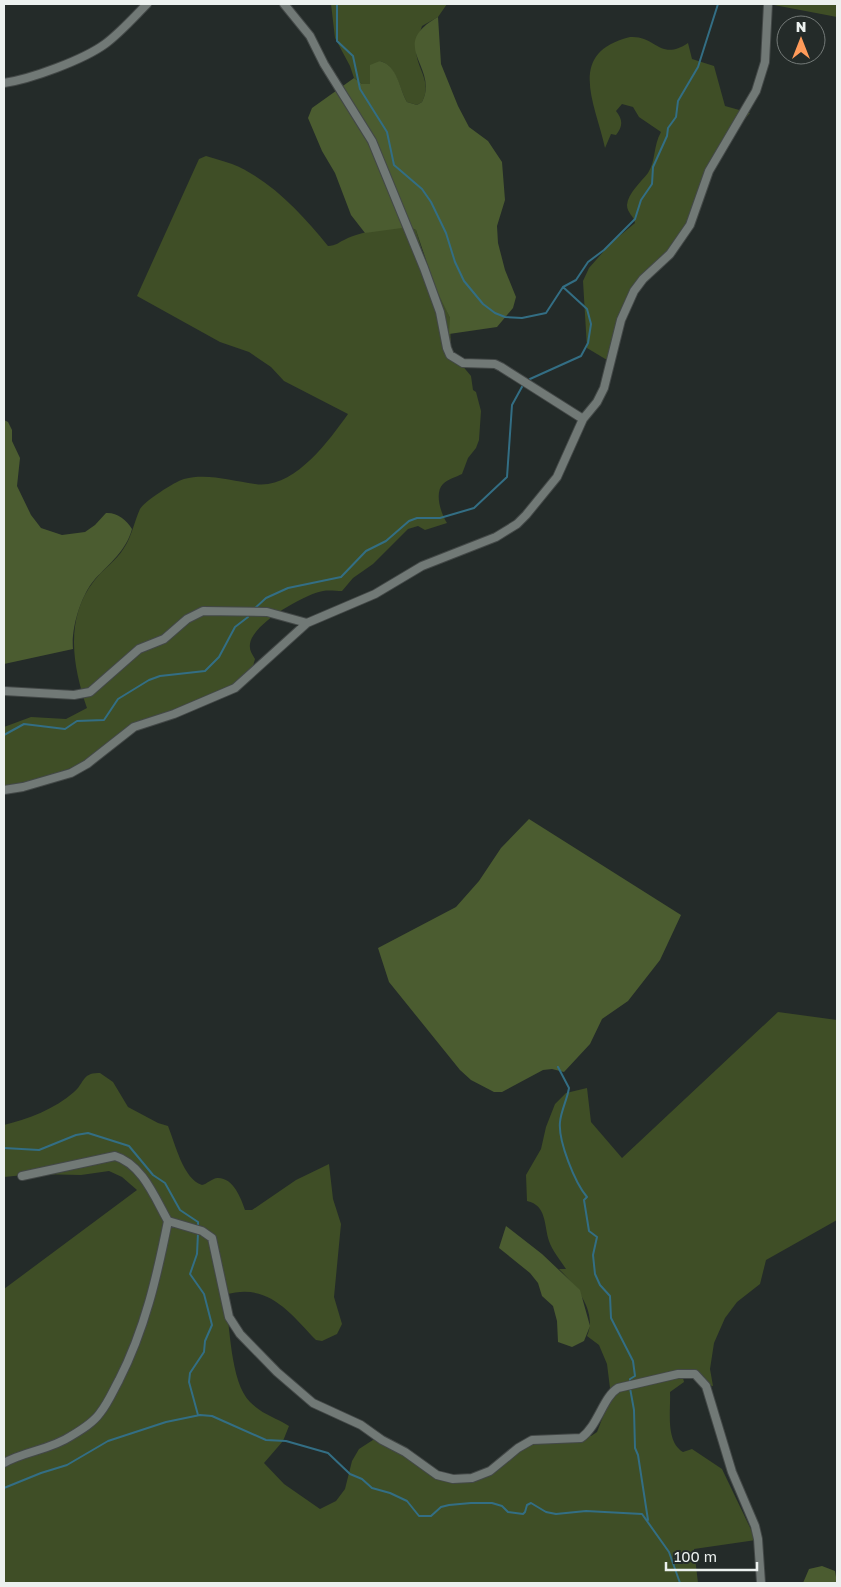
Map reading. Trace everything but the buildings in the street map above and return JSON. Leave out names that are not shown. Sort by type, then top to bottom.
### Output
[{"type":"street","points":[[4,83],[58,66],[98,49],[107,43],[147,4]]},
{"type":"street","points":[[284,4],[310,36],[324,64],[372,141],[424,268],[440,312],[450,355],[463,363],[494,364],[501,367],[583,418]]},
{"type":"street","points":[[4,790],[23,787],[70,773],[88,764],[134,726],[174,714],[235,688],[306,623],[375,594],[422,566],[496,537],[517,524],[557,477],[583,418],[597,402],[604,388],[621,320],[634,292],[643,279],[670,254],[690,224],[709,171],[756,91],[765,62],[768,4]]},
{"type":"street","points":[[4,692],[74,695],[90,692],[139,649],[164,639],[187,619],[204,611],[267,612],[306,623]]},
{"type":"street","points":[[4,1463],[22,1454],[50,1446],[70,1437],[89,1424],[105,1406],[127,1365],[149,1308],[168,1221],[144,1179],[129,1162],[115,1156],[22,1176]]},
{"type":"street","points":[[168,1221],[202,1231],[212,1238],[231,1323],[277,1372],[313,1403],[362,1426],[444,1477],[472,1478],[490,1471],[518,1448],[537,1438],[580,1438],[597,1420],[613,1392],[618,1388],[678,1374],[695,1374],[706,1386],[732,1472],[755,1526],[758,1539],[761,1583]]},
{"type":"green space","points":[[331,4],[447,4],[438,17],[422,26],[417,40],[417,56],[426,88],[422,102],[417,105],[407,102],[394,72],[380,61],[370,74],[370,84],[362,84],[354,78],[350,66],[335,38]]},
{"type":"green space","points":[[769,4],[837,4],[837,17],[774,5]]},
{"type":"green space","points":[[438,17],[441,64],[458,106],[469,127],[488,141],[502,162],[505,200],[497,226],[498,243],[505,270],[516,297],[513,308],[497,327],[449,334],[450,318],[435,287],[416,230],[409,227],[365,233],[351,215],[335,173],[322,151],[308,118],[312,108],[354,78],[362,84],[370,84],[370,65],[380,61],[394,72],[407,102],[417,105],[422,102],[426,89],[425,78],[417,57],[416,38],[423,28]]},
{"type":"green space","points":[[630,37],[639,37],[664,49],[671,50],[688,43],[692,59],[714,66],[725,106],[750,113],[738,127],[714,168],[697,210],[671,252],[645,275],[618,330],[607,360],[587,348],[583,281],[589,268],[611,243],[635,223],[627,208],[628,201],[632,192],[651,168],[661,132],[639,117],[633,107],[622,104],[616,111],[621,120],[620,129],[616,135],[611,134],[605,148],[592,98],[591,68],[597,55],[610,45]]},
{"type":"green space","points":[[206,156],[232,164],[260,179],[297,210],[328,246],[335,245],[352,236],[381,229],[402,227],[416,230],[426,264],[450,318],[451,352],[471,376],[473,390],[476,392],[481,411],[479,440],[476,448],[468,458],[462,474],[447,481],[440,488],[439,504],[447,523],[425,530],[418,526],[408,529],[373,564],[353,578],[342,591],[315,593],[280,611],[269,619],[253,636],[250,644],[250,650],[255,659],[250,677],[190,706],[141,721],[88,762],[34,781],[4,786],[4,727],[31,717],[66,719],[87,708],[75,660],[74,643],[78,611],[94,581],[124,548],[140,509],[160,492],[184,479],[193,477],[220,478],[255,484],[269,484],[283,480],[296,472],[320,450],[348,414],[284,381],[271,367],[249,352],[220,342],[137,296],[199,159]]},
{"type":"green space","points":[[4,420],[8,422],[12,430],[12,441],[20,458],[17,486],[31,515],[41,528],[62,535],[85,532],[95,525],[106,513],[110,513],[121,517],[132,529],[122,550],[95,579],[85,594],[75,622],[73,649],[4,664]]},
{"type":"green space","points":[[529,819],[681,915],[660,960],[628,1001],[602,1019],[590,1044],[564,1072],[552,1069],[543,1070],[502,1092],[494,1092],[471,1080],[460,1070],[389,982],[378,948],[456,907],[479,881],[501,848]]},
{"type":"green space","points":[[778,1012],[837,1020],[837,1220],[766,1260],[760,1284],[737,1302],[725,1318],[714,1343],[710,1369],[713,1386],[707,1385],[698,1376],[682,1374],[684,1382],[670,1392],[671,1433],[677,1447],[683,1452],[692,1449],[722,1469],[756,1540],[694,1549],[698,1583],[4,1583],[4,1289],[137,1190],[122,1177],[109,1171],[81,1175],[34,1174],[4,1177],[4,1125],[22,1120],[50,1108],[74,1092],[86,1076],[100,1073],[113,1082],[128,1107],[158,1123],[168,1126],[180,1160],[195,1181],[202,1185],[217,1178],[228,1181],[236,1189],[245,1210],[252,1210],[296,1180],[329,1164],[333,1199],[341,1224],[334,1297],[342,1324],[337,1334],[322,1341],[316,1340],[287,1310],[266,1296],[240,1292],[225,1295],[232,1352],[238,1381],[243,1393],[260,1410],[289,1426],[283,1441],[264,1463],[284,1484],[320,1509],[336,1501],[345,1489],[352,1461],[359,1449],[376,1438],[441,1475],[468,1477],[486,1472],[533,1438],[549,1435],[591,1436],[597,1432],[611,1396],[607,1364],[599,1345],[587,1336],[590,1327],[590,1317],[587,1308],[578,1291],[559,1269],[566,1269],[550,1244],[544,1217],[538,1207],[527,1201],[526,1175],[541,1149],[546,1127],[555,1104],[566,1093],[587,1088],[591,1122],[622,1158]]},
{"type":"green space","points":[[506,1226],[542,1254],[580,1290],[590,1326],[584,1341],[572,1347],[558,1342],[557,1321],[553,1306],[542,1296],[538,1283],[530,1273],[499,1248]]},
{"type":"green space","points":[[822,1566],[835,1571],[837,1583],[803,1583],[809,1569]]},
{"type":"waterway","points":[[337,4],[337,41],[353,56],[360,89],[387,132],[394,165],[422,189],[431,202],[446,233],[455,262],[464,281],[483,304],[495,313],[505,317],[522,318],[546,313],[563,287],[576,280],[588,262],[604,250],[635,219],[641,200],[652,184],[653,167],[667,136],[668,128],[676,117],[678,101],[698,67],[718,4]]},
{"type":"waterway","points":[[530,379],[581,356],[588,343],[591,324],[587,309],[563,287]]},
{"type":"waterway","points":[[254,609],[266,598],[288,588],[341,577],[366,551],[386,541],[409,521],[417,518],[440,518],[474,508],[507,477],[512,405],[523,385]]},
{"type":"waterway","points":[[4,735],[24,724],[65,729],[77,721],[104,720],[118,699],[149,680],[160,676],[205,671],[219,657],[235,627],[248,617]]},
{"type":"waterway","points":[[558,1067],[569,1088],[560,1122],[564,1150],[582,1191],[587,1197],[584,1200],[589,1231],[597,1237],[593,1255],[595,1274],[600,1285],[610,1296],[611,1318],[633,1361],[635,1376],[630,1379],[630,1383]]},
{"type":"waterway","points":[[4,1148],[39,1150],[76,1135],[88,1133],[129,1146],[153,1175],[165,1183],[180,1210],[198,1222],[198,1228]]},
{"type":"waterway","points":[[198,1233],[197,1254],[190,1274],[204,1294],[212,1325],[205,1341],[204,1352],[190,1373],[189,1382],[198,1415]]},
{"type":"waterway","points":[[630,1388],[634,1410],[635,1448],[638,1455],[648,1520]]},
{"type":"waterway","points":[[4,1488],[67,1465],[108,1441],[166,1422],[200,1415],[212,1416],[266,1440],[286,1441],[328,1453],[350,1474],[362,1479],[372,1488],[390,1493],[407,1501],[419,1516],[431,1516],[441,1507],[471,1503],[492,1503],[502,1506],[508,1512],[523,1514],[527,1505],[531,1503],[546,1512],[556,1514],[586,1511],[642,1514],[669,1552],[680,1583]]}]
